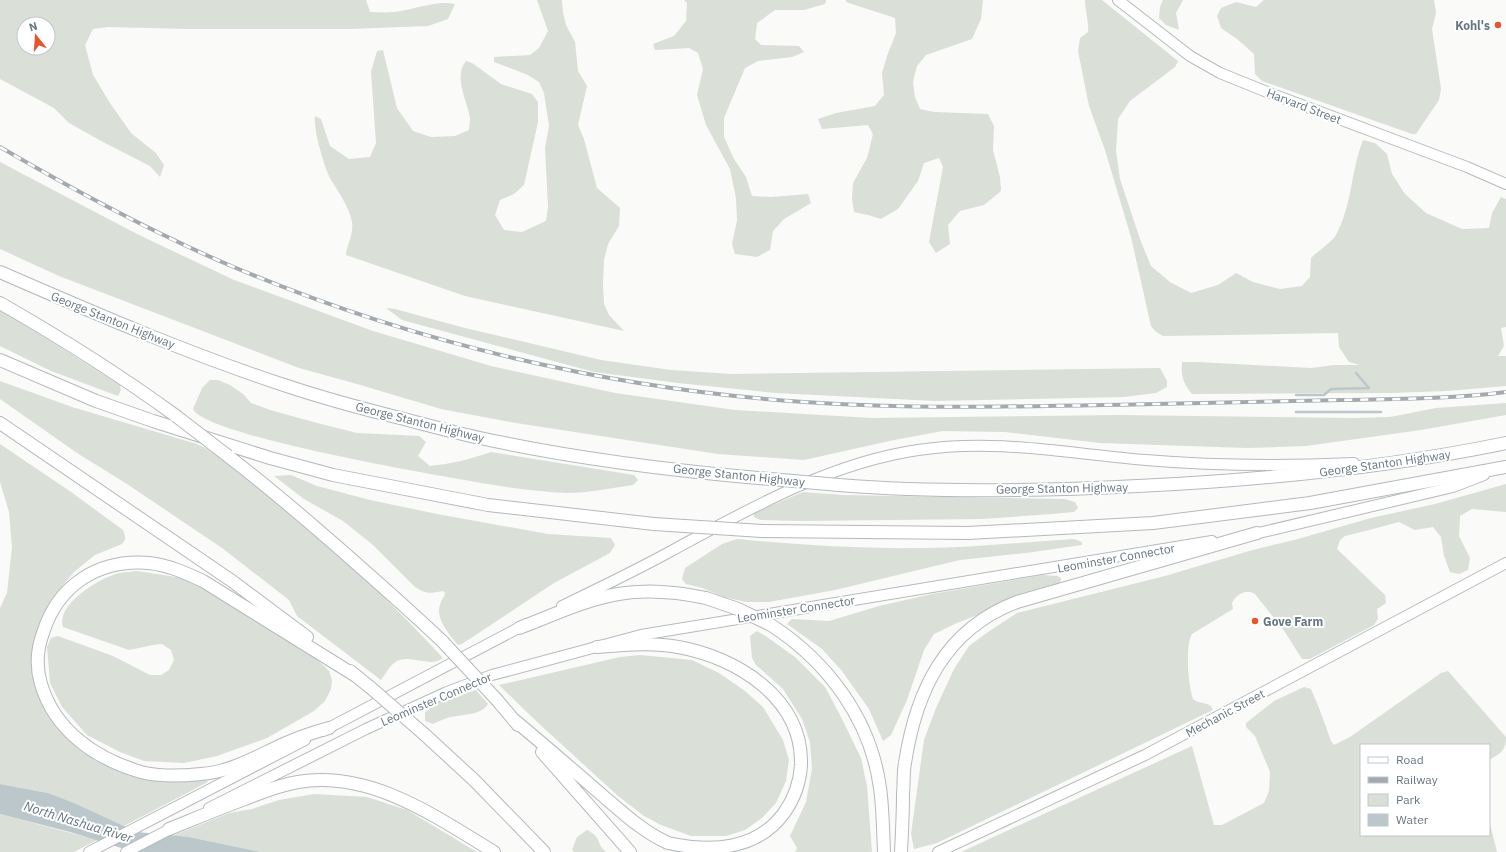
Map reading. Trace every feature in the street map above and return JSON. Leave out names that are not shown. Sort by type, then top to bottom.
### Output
[{"type":"highway","name":"George Stanton Highway","points":[[0,272],[86,310],[220,363],[289,387],[358,407],[480,438],[548,451],[747,477],[839,485],[931,489],[1012,490],[1087,488],[1243,480],[1321,472],[1402,461],[1506,443]]},
{"type":"highway","points":[[0,304],[95,360],[176,416],[272,490],[333,542],[422,621],[443,642],[497,700],[630,852]]},
{"type":"highway","name":"George Stanton Highway","points":[[0,360],[96,401],[153,421],[270,458],[333,475],[488,505],[654,524],[762,531],[968,532],[1153,523],[1310,503],[1502,468]]},
{"type":"highway","points":[[0,423],[232,581],[325,650],[424,734],[474,780],[544,852]]},
{"type":"highway","points":[[901,851],[904,765],[914,719],[934,673],[946,653],[963,634],[989,615],[1017,602],[1258,533]]},
{"type":"highway","points":[[329,728],[288,742],[241,764],[213,773],[177,775],[150,773],[142,772],[112,761],[97,754],[73,735],[60,722],[48,702],[41,683],[38,660],[39,645],[46,622],[58,601],[75,584],[86,576],[111,565],[131,562],[150,563],[183,572],[203,581],[356,676]]},
{"type":"highway","points":[[519,628],[593,601],[621,594],[653,591],[706,598],[738,608],[771,625],[800,646],[822,668],[838,687],[856,715],[868,744],[878,779],[881,799],[884,852]]},
{"type":"highway","points":[[513,719],[646,830],[679,847],[700,851],[728,850],[750,843],[774,825],[786,810],[795,791],[799,780],[801,760],[799,745],[792,724],[784,708],[771,693],[755,679],[737,668],[717,658],[692,650],[657,644],[631,644],[597,647]]},
{"type":"highway","points":[[169,829],[209,810],[289,784],[318,781],[344,781],[374,788],[400,799],[435,817],[494,852]]},
{"type":"main road","name":"Harvard Street","points":[[1118,0],[1190,56],[1220,73],[1467,167],[1506,184]]},
{"type":"main road","name":"Leominster Connector","points":[[89,852],[519,628],[755,508],[808,482],[840,469],[880,458],[919,450],[968,445],[1025,447],[1146,460],[1213,464],[1307,465],[1402,461]]},
{"type":"main road","name":"Leominster Connector","points":[[209,810],[366,729],[447,692],[492,675],[641,635],[1258,533],[1453,487],[1502,468]]},
{"type":"main road","name":"Mechanic Street","points":[[938,852],[1145,755],[1506,563]]},
{"type":"main road","points":[[126,852],[169,829]]},
{"type":"green space","points":[[0,0],[366,0],[370,12],[402,11],[440,3],[455,4],[448,19],[428,26],[350,29],[188,29],[108,27],[93,29],[85,45],[93,75],[131,133],[156,153],[164,165],[160,177],[150,166],[69,123],[54,108],[0,79]]},
{"type":"green space","points":[[537,0],[562,0],[566,25],[575,42],[578,71],[587,86],[578,125],[584,139],[597,188],[620,208],[619,226],[608,244],[604,260],[603,284],[604,304],[609,315],[624,331],[465,296],[346,255],[352,231],[351,216],[330,178],[325,165],[317,138],[315,116],[321,119],[330,146],[349,159],[370,157],[376,143],[371,72],[377,51],[383,50],[397,108],[413,131],[431,137],[455,136],[469,130],[470,118],[461,81],[462,67],[466,61],[472,63],[501,84],[532,94],[538,102],[538,122],[524,185],[514,194],[500,200],[495,215],[504,230],[522,232],[546,221],[548,207],[545,148],[549,126],[544,93],[539,82],[528,75],[494,62],[494,57],[530,55],[539,48],[548,31]]},
{"type":"green space","points":[[684,0],[826,0],[825,4],[804,10],[775,10],[757,23],[755,39],[761,45],[799,46],[804,52],[792,57],[758,61],[745,68],[724,118],[724,137],[734,159],[746,177],[752,196],[771,197],[808,194],[811,203],[784,219],[773,231],[770,250],[757,257],[735,254],[732,244],[737,220],[736,198],[730,169],[706,125],[697,95],[703,69],[698,53],[689,48],[655,50],[653,44],[674,36],[686,21],[687,3]]},
{"type":"green space","points":[[846,0],[983,0],[981,19],[972,39],[926,55],[917,66],[913,82],[915,97],[920,109],[934,112],[988,114],[994,126],[993,150],[1000,177],[1001,191],[984,205],[960,211],[948,225],[950,244],[936,253],[929,242],[943,167],[939,158],[924,163],[918,181],[898,209],[881,219],[854,212],[852,199],[853,183],[867,158],[873,134],[868,125],[822,129],[818,119],[836,113],[875,106],[884,95],[882,73],[896,33],[895,18],[846,2]]},
{"type":"green space","points":[[1085,0],[1102,0],[1178,61],[1175,67],[1130,101],[1118,119],[1116,151],[1120,179],[1141,242],[1151,266],[1170,282],[1191,293],[1218,285],[1236,273],[1253,282],[1280,289],[1302,286],[1310,277],[1311,258],[1334,238],[1341,224],[1363,140],[1375,143],[1387,154],[1392,174],[1405,194],[1426,213],[1462,229],[1489,228],[1492,213],[1501,197],[1506,199],[1506,327],[1501,328],[1504,346],[1498,356],[1506,356],[1506,386],[1447,391],[1392,393],[1192,394],[1183,379],[1182,362],[1311,368],[1334,365],[1360,365],[1349,362],[1339,347],[1338,333],[1163,336],[1155,331],[1151,326],[1131,237],[1105,150],[1089,106],[1078,51],[1080,38],[1088,32]]},
{"type":"green space","points":[[1163,0],[1183,0],[1176,13],[1179,30],[1166,25],[1159,18],[1160,7]]},
{"type":"green space","points":[[1264,0],[1434,0],[1436,13],[1432,29],[1441,89],[1439,100],[1416,134],[1412,134],[1262,81],[1255,74],[1254,54],[1237,39],[1221,28],[1217,16],[1221,8],[1236,2],[1256,7]]},
{"type":"green space","points":[[0,162],[137,234],[234,280],[373,331],[491,366],[615,393],[735,410],[872,418],[1119,415],[1355,418],[1390,417],[1436,408],[1506,403],[1506,415],[1421,430],[1306,446],[1247,448],[1100,443],[1005,432],[943,431],[804,460],[718,454],[516,423],[441,409],[299,368],[59,276],[0,249]]},
{"type":"green space","points":[[386,308],[601,360],[671,370],[732,374],[1160,368],[1167,381],[1167,387],[1156,393],[1124,397],[935,401],[775,393],[678,383],[594,372],[402,320]]},
{"type":"green space","points":[[0,309],[120,385],[121,390],[118,396],[51,371],[0,346]]},
{"type":"green space","points":[[210,380],[218,380],[230,385],[243,394],[251,403],[270,410],[321,424],[357,433],[419,436],[426,442],[418,456],[430,466],[461,461],[491,452],[634,475],[638,480],[633,485],[583,492],[567,493],[538,491],[432,474],[313,451],[233,429],[206,419],[193,409],[202,388]]},
{"type":"green space","points":[[0,381],[72,407],[197,444],[213,453],[281,505],[330,546],[399,612],[443,658],[432,662],[413,659],[400,660],[392,665],[381,680],[297,616],[289,600],[222,548],[127,484],[77,453],[0,399]]},
{"type":"green space","points":[[0,444],[71,492],[123,530],[125,536],[125,541],[122,544],[95,555],[74,572],[55,595],[42,617],[35,637],[33,659],[42,700],[108,763],[206,779],[208,782],[124,826],[48,793],[0,784],[0,608],[7,593],[12,547],[9,512],[0,482]]},
{"type":"green space","points":[[291,475],[317,486],[370,500],[548,534],[611,538],[615,545],[610,553],[554,583],[462,644],[458,645],[441,621],[439,610],[445,593],[443,591],[431,593],[426,592],[415,587],[373,545],[343,521],[304,499],[274,476]]},
{"type":"green space","points":[[1506,484],[1506,512],[1472,509],[1460,516],[1459,536],[1470,558],[1468,570],[1459,574],[1450,572],[1444,556],[1441,537],[1433,527],[1415,530],[1399,522],[1345,536],[1340,540],[1337,549],[1385,595],[1386,603],[1377,609],[1378,619],[1374,625],[1310,659],[1302,659],[1285,632],[1255,594],[1252,592],[1242,593],[1236,597],[1232,603],[1233,609],[1192,634],[1188,647],[1188,666],[1193,699],[1210,705],[1213,710],[937,843],[914,849],[911,834],[924,740],[936,708],[954,669],[969,646],[1017,613],[1165,576],[1249,551],[1298,539],[1371,518],[1435,504]]},
{"type":"green space","points":[[803,492],[843,495],[1064,499],[1075,502],[1078,508],[1074,512],[982,519],[797,521],[760,520],[754,517],[754,513]]},
{"type":"green space","points":[[737,539],[806,545],[876,548],[960,547],[1074,539],[1082,542],[1082,545],[960,560],[835,590],[769,602],[746,602],[724,597],[702,588],[686,584],[682,579],[685,568],[722,544]]},
{"type":"green space","points":[[137,571],[183,578],[258,619],[320,662],[329,671],[332,680],[331,689],[325,701],[314,711],[267,738],[217,756],[184,763],[144,761],[120,752],[87,735],[62,707],[50,683],[47,647],[51,638],[58,636],[113,656],[150,675],[161,675],[169,670],[174,660],[171,650],[162,644],[129,650],[63,627],[62,619],[65,610],[71,602],[88,588],[116,574]]},
{"type":"green space","points":[[1042,575],[1057,576],[1061,578],[1060,584],[993,606],[975,616],[934,634],[924,650],[907,700],[891,735],[883,741],[869,709],[842,671],[822,649],[787,624],[792,619],[829,621],[879,606],[932,594]]},
{"type":"green space","points":[[757,631],[795,657],[825,687],[841,717],[861,758],[867,786],[872,852],[795,852],[797,848],[790,836],[806,802],[812,769],[810,742],[802,719],[783,689],[756,665],[752,658],[750,636]]},
{"type":"green space","points":[[640,655],[692,660],[719,673],[745,691],[763,707],[783,740],[789,760],[786,781],[776,803],[762,818],[745,830],[726,836],[691,836],[661,825],[644,816],[618,796],[499,685],[620,657]]},
{"type":"green space","points":[[1448,671],[1506,737],[1504,749],[1502,752],[1490,759],[1490,744],[1360,744],[1360,836],[1490,836],[1490,824],[1497,852],[961,852],[1192,746],[1214,825],[1222,825],[1264,803],[1269,791],[1270,772],[1255,736],[1246,727],[1246,723],[1274,701],[1304,687],[1311,689],[1331,741],[1334,745],[1350,737],[1441,673]]},
{"type":"green space","points":[[476,690],[488,704],[481,711],[447,718],[433,724],[425,721],[425,712],[437,703]]},
{"type":"green space","points":[[314,794],[367,797],[407,810],[477,852],[261,852],[189,837],[172,836],[229,813],[252,809],[279,800]]},
{"type":"green space","points":[[0,814],[97,840],[74,852],[0,852]]},
{"type":"green space","points":[[587,830],[595,835],[606,852],[574,852],[572,850],[577,837]]},
{"type":"water","name":"North Nashua River","points":[[0,784],[48,793],[137,832],[189,837],[261,852],[134,852],[70,832],[0,814]]},
{"type":"waterway","points":[[1296,395],[1324,395],[1331,389],[1369,388],[1356,373]]},
{"type":"waterway","points":[[1296,412],[1381,412]]},
{"type":"railway","points":[[0,147],[146,227],[236,268],[304,295],[373,319],[443,340],[586,374],[659,386],[731,396],[804,402],[936,407],[1067,406],[1404,399],[1506,392]]},
{"type":"place","name":"Kohl's","points":[[1498,25]]},
{"type":"place","name":"Gove Farm","points":[[1255,621]]}]
